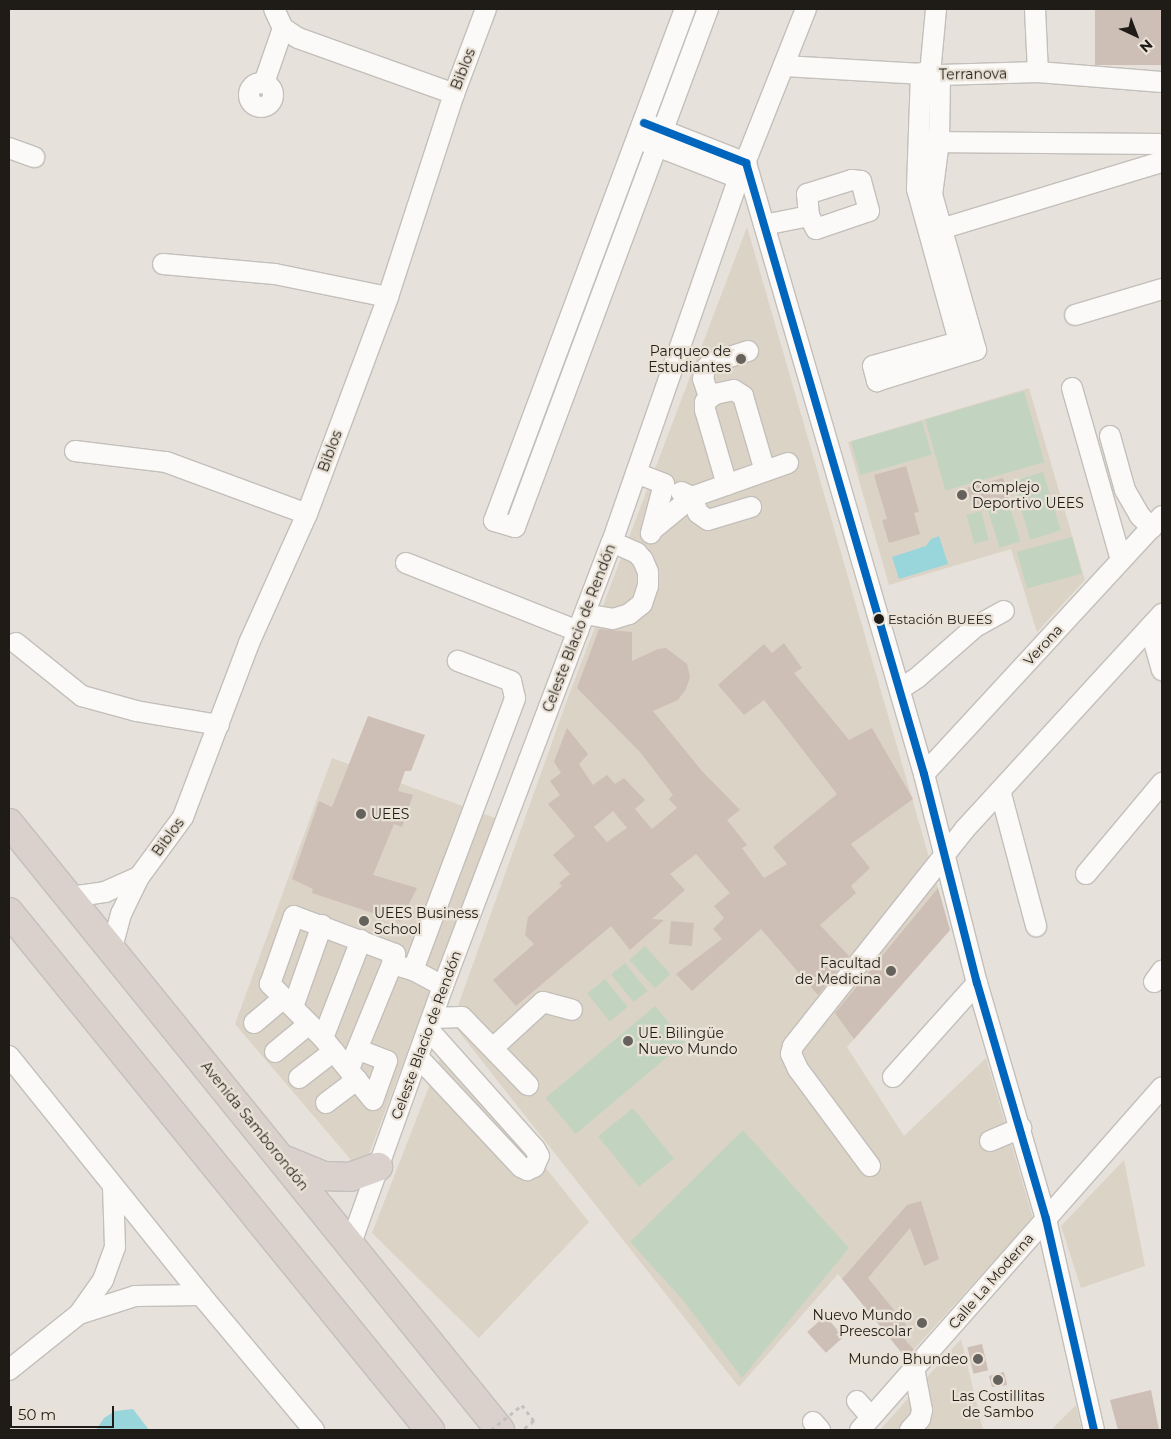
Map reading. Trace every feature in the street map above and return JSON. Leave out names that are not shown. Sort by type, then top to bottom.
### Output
[{"type":"highway","name":"Avenida Samborondón","points":[[9,823],[500,1430]]},
{"type":"highway","points":[[9,912],[430,1430]]},
{"type":"highway","points":[[281,1158],[324,1176],[350,1178],[378,1167]]},
{"type":"street","points":[[274,9],[283,28],[298,38],[454,94]]},
{"type":"street","name":"Biblos","points":[[112,948],[121,914],[139,877],[183,818],[250,643],[307,514],[388,297],[454,94],[486,9]]},
{"type":"street","points":[[685,9],[494,521],[515,527],[708,9]]},
{"type":"street","name":"Celeste Blacio de Rendón","points":[[350,1246],[443,986],[612,542],[743,170],[806,9]]},
{"type":"street","points":[[930,74],[939,141],[932,195],[936,231],[959,342],[872,366],[877,381],[976,350],[936,231],[917,189],[918,142],[930,74],[936,9]]},
{"type":"street","points":[[1035,9],[1038,72]]},
{"type":"street","points":[[264,83],[283,28]]},
{"type":"street","points":[[676,34],[696,41]]},
{"type":"street","name":"Terranova","points":[[784,66],[930,74],[1038,72],[1162,82]]},
{"type":"street","points":[[641,131],[743,170],[764,226],[924,774],[978,983],[1046,1219],[1094,1430]]},
{"type":"street","points":[[918,142],[1162,144]]},
{"type":"street","points":[[9,148],[34,157]]},
{"type":"street","points":[[936,231],[1162,162]]},
{"type":"street","points":[[764,226],[809,216]]},
{"type":"street","points":[[607,220],[627,227]]},
{"type":"street","points":[[163,264],[275,274],[388,297]]},
{"type":"street","points":[[582,288],[602,294]]},
{"type":"street","points":[[1075,314],[1162,289]]},
{"type":"street","points":[[709,398],[702,379],[705,369],[711,363],[748,352]]},
{"type":"street","points":[[556,357],[576,364]]},
{"type":"street","points":[[1072,388],[1121,560]]},
{"type":"street","points":[[727,485],[705,410],[705,402],[709,398],[740,391],[764,471]]},
{"type":"street","points":[[532,421],[552,429]]},
{"type":"street","points":[[1110,436],[1125,490],[1140,516],[1157,522]]},
{"type":"street","points":[[75,451],[166,462],[307,514]]},
{"type":"street","points":[[652,530],[692,497],[788,463]]},
{"type":"street","points":[[636,473],[692,497],[698,512],[708,520],[752,506]]},
{"type":"street","points":[[643,560],[664,484]]},
{"type":"street","name":"Verona","points":[[924,774],[1157,522]]},
{"type":"street","points":[[406,563],[581,623],[629,614],[642,604],[648,586],[648,572],[643,560],[637,553],[612,542]]},
{"type":"street","points":[[900,690],[917,678],[975,627],[1004,611]]},
{"type":"street","points":[[1156,621],[1162,670]]},
{"type":"street","points":[[870,1166],[791,1054],[800,1036],[965,830],[1001,794],[1156,621]]},
{"type":"street","points":[[16,643],[82,696],[136,711],[219,725]]},
{"type":"street","points":[[413,970],[515,698],[511,681],[458,661]]},
{"type":"street","points":[[1086,874],[1162,783]]},
{"type":"street","points":[[1001,794],[1036,926]]},
{"type":"street","name":"Biblos","points":[[70,897],[105,892],[139,877]]},
{"type":"street","points":[[326,1103],[353,1075],[359,1050],[395,954],[294,916],[270,984],[322,1038],[353,1075],[373,1100],[387,1061],[359,1050]]},
{"type":"street","points":[[254,1023],[289,1003],[322,925]]},
{"type":"street","points":[[300,1078],[322,1038],[361,940]]},
{"type":"street","points":[[392,964],[413,970],[443,986]]},
{"type":"street","points":[[893,1077],[978,983]]},
{"type":"street","points":[[493,1048],[543,1002],[572,1010]]},
{"type":"street","points":[[418,1057],[521,1167],[527,1170],[534,1167],[539,1156],[535,1149],[430,1024],[462,1017],[528,1085]]},
{"type":"street","points":[[275,1052],[322,1038]]},
{"type":"street","points":[[9,1056],[201,1296],[314,1430]]},
{"type":"street","name":"Calle La Moderna","points":[[865,1424],[892,1384],[914,1368],[1162,1087]]},
{"type":"street","points":[[990,1141],[1021,1128]]},
{"type":"street","points":[[9,1370],[79,1314],[111,1263],[115,1247],[113,1186]]},
{"type":"street","points":[[79,1314],[135,1296],[201,1296]]},
{"type":"street","points":[[910,1430],[920,1419],[922,1410],[914,1368]]},
{"type":"street","points":[[858,1401],[865,1424]]},
{"type":"path","points":[[491,1430],[522,1405],[534,1421],[523,1430]]},
{"type":"shaded area","points":[[747,227],[950,930],[847,1047],[904,1136],[986,1058],[1033,1218],[906,1358],[838,1274],[739,1387],[452,1023],[566,703]]},
{"type":"shaded area","name":"Complejo Deportivo UEES","points":[[1029,388],[1085,580],[1037,632],[1011,549],[889,585],[848,442]]},
{"type":"shaded area","name":"UEES Business School","points":[[332,758],[495,818],[366,1162],[352,1161],[235,1024]]},
{"type":"shaded area","points":[[446,1043],[589,1222],[479,1338],[372,1233]]},
{"type":"shaded area","points":[[1124,1160],[1145,1266],[1081,1288],[1061,1226]]},
{"type":"shaded area","points":[[961,1339],[983,1430],[880,1430]]},
{"type":"shaded area","points":[[1076,1405],[1082,1430],[1051,1430]]},
{"type":"green space","points":[[1024,391],[1044,462],[945,491],[925,419]]},
{"type":"green space","points":[[922,421],[932,455],[861,475],[851,441]]},
{"type":"green space","points":[[1043,472],[1061,530],[1030,540],[1012,481]]},
{"type":"green space","points":[[1009,504],[1020,541],[999,548],[988,510]]},
{"type":"green space","points":[[981,511],[989,540],[974,544],[967,515]]},
{"type":"green space","points":[[1072,537],[1082,574],[1027,588],[1017,552]]},
{"type":"green space","points":[[645,946],[670,974],[655,988],[629,960]]},
{"type":"green space","points":[[625,963],[648,991],[634,1002],[611,974]]},
{"type":"green space","points":[[605,979],[628,1007],[610,1021],[587,993]]},
{"type":"green space","points":[[655,1006],[685,1042],[576,1134],[545,1098]]},
{"type":"green space","points":[[633,1108],[674,1159],[639,1187],[598,1136]]},
{"type":"green space","points":[[743,1130],[849,1248],[742,1378],[682,1299],[630,1242]]},
{"type":"water","points":[[939,536],[948,564],[899,579],[892,557],[926,546],[931,539]]},
{"type":"water","points":[[133,1409],[149,1430],[96,1430],[104,1418],[115,1411]]},
{"type":"building","points":[[1095,9],[1162,9],[1162,65],[1095,65]]},
{"type":"building","points":[[906,466],[919,512],[914,513],[920,534],[889,543],[882,520],[887,519],[874,475]]},
{"type":"building","points":[[1003,478],[1009,500],[973,510],[967,488]]},
{"type":"building","points":[[599,629],[632,632],[632,661],[658,649],[666,648],[687,664],[690,677],[686,689],[678,700],[653,711],[702,771],[740,810],[727,820],[747,845],[742,848],[764,878],[787,864],[773,847],[837,794],[764,700],[744,715],[718,685],[764,644],[772,653],[784,643],[802,668],[794,673],[849,740],[872,728],[913,799],[851,844],[870,868],[851,886],[856,893],[820,925],[849,956],[818,995],[761,929],[692,991],[676,974],[722,939],[713,929],[724,918],[714,906],[730,893],[696,854],[670,874],[685,890],[652,919],[664,920],[630,950],[611,926],[516,1006],[493,980],[534,944],[525,935],[528,917],[562,886],[559,883],[570,874],[553,855],[575,836],[548,804],[560,795],[550,781],[561,773],[554,762],[567,728],[588,754],[579,764],[593,785],[607,775],[615,784],[624,778],[645,800],[635,809],[652,829],[677,808],[669,799],[673,795],[640,752],[577,688]],"holes":[[[613,811],[627,828],[607,842],[594,827]]]},
{"type":"building","name":"UEES","points":[[368,716],[425,735],[411,771],[405,771],[398,791],[413,795],[402,827],[394,824],[373,875],[417,888],[400,922],[312,893],[313,889],[292,879],[319,801],[332,807]]},
{"type":"building","name":"Facultad de Medicina","points":[[938,888],[950,930],[854,1039],[835,1013]]},
{"type":"building","points":[[671,921],[694,923],[692,946],[669,944]]},
{"type":"building","points":[[921,1201],[939,1259],[924,1266],[910,1228],[868,1278],[907,1326],[901,1335],[914,1350],[906,1358],[842,1279],[907,1205]]},
{"type":"building","points":[[825,1316],[844,1337],[826,1353],[807,1332]]},
{"type":"building","name":"Mundo Bhundeo","points":[[982,1344],[988,1370],[973,1374],[967,1347]]},
{"type":"building","name":"Las Costillitas de Sambo","points":[[1004,1372],[1007,1385],[992,1387],[989,1376]]},
{"type":"building","points":[[1151,1390],[1159,1430],[1118,1430],[1110,1400]]},
{"type":"transit line","points":[[644,123],[746,163],[924,774],[977,983],[1046,1219],[1094,1430]]},
{"type":"place","name":"Parqueo de Estudiantes","points":[[741,359]]},
{"type":"place","name":"Complejo Deportivo UEES","points":[[962,495]]},
{"type":"place","name":"Estación BUEES","points":[[879,619]]},
{"type":"place","name":"UEES","points":[[361,814]]},
{"type":"place","name":"UEES Business School","points":[[364,921]]},
{"type":"place","name":"Facultad de Medicina","points":[[891,971]]},
{"type":"place","name":"UE. Bilingüe Nuevo Mundo","points":[[628,1041]]},
{"type":"place","name":"Nuevo Mundo Preescolar","points":[[922,1323]]},
{"type":"place","name":"Mundo Bhundeo","points":[[978,1359]]},
{"type":"place","name":"Las Costillitas de Sambo","points":[[998,1380]]}]
